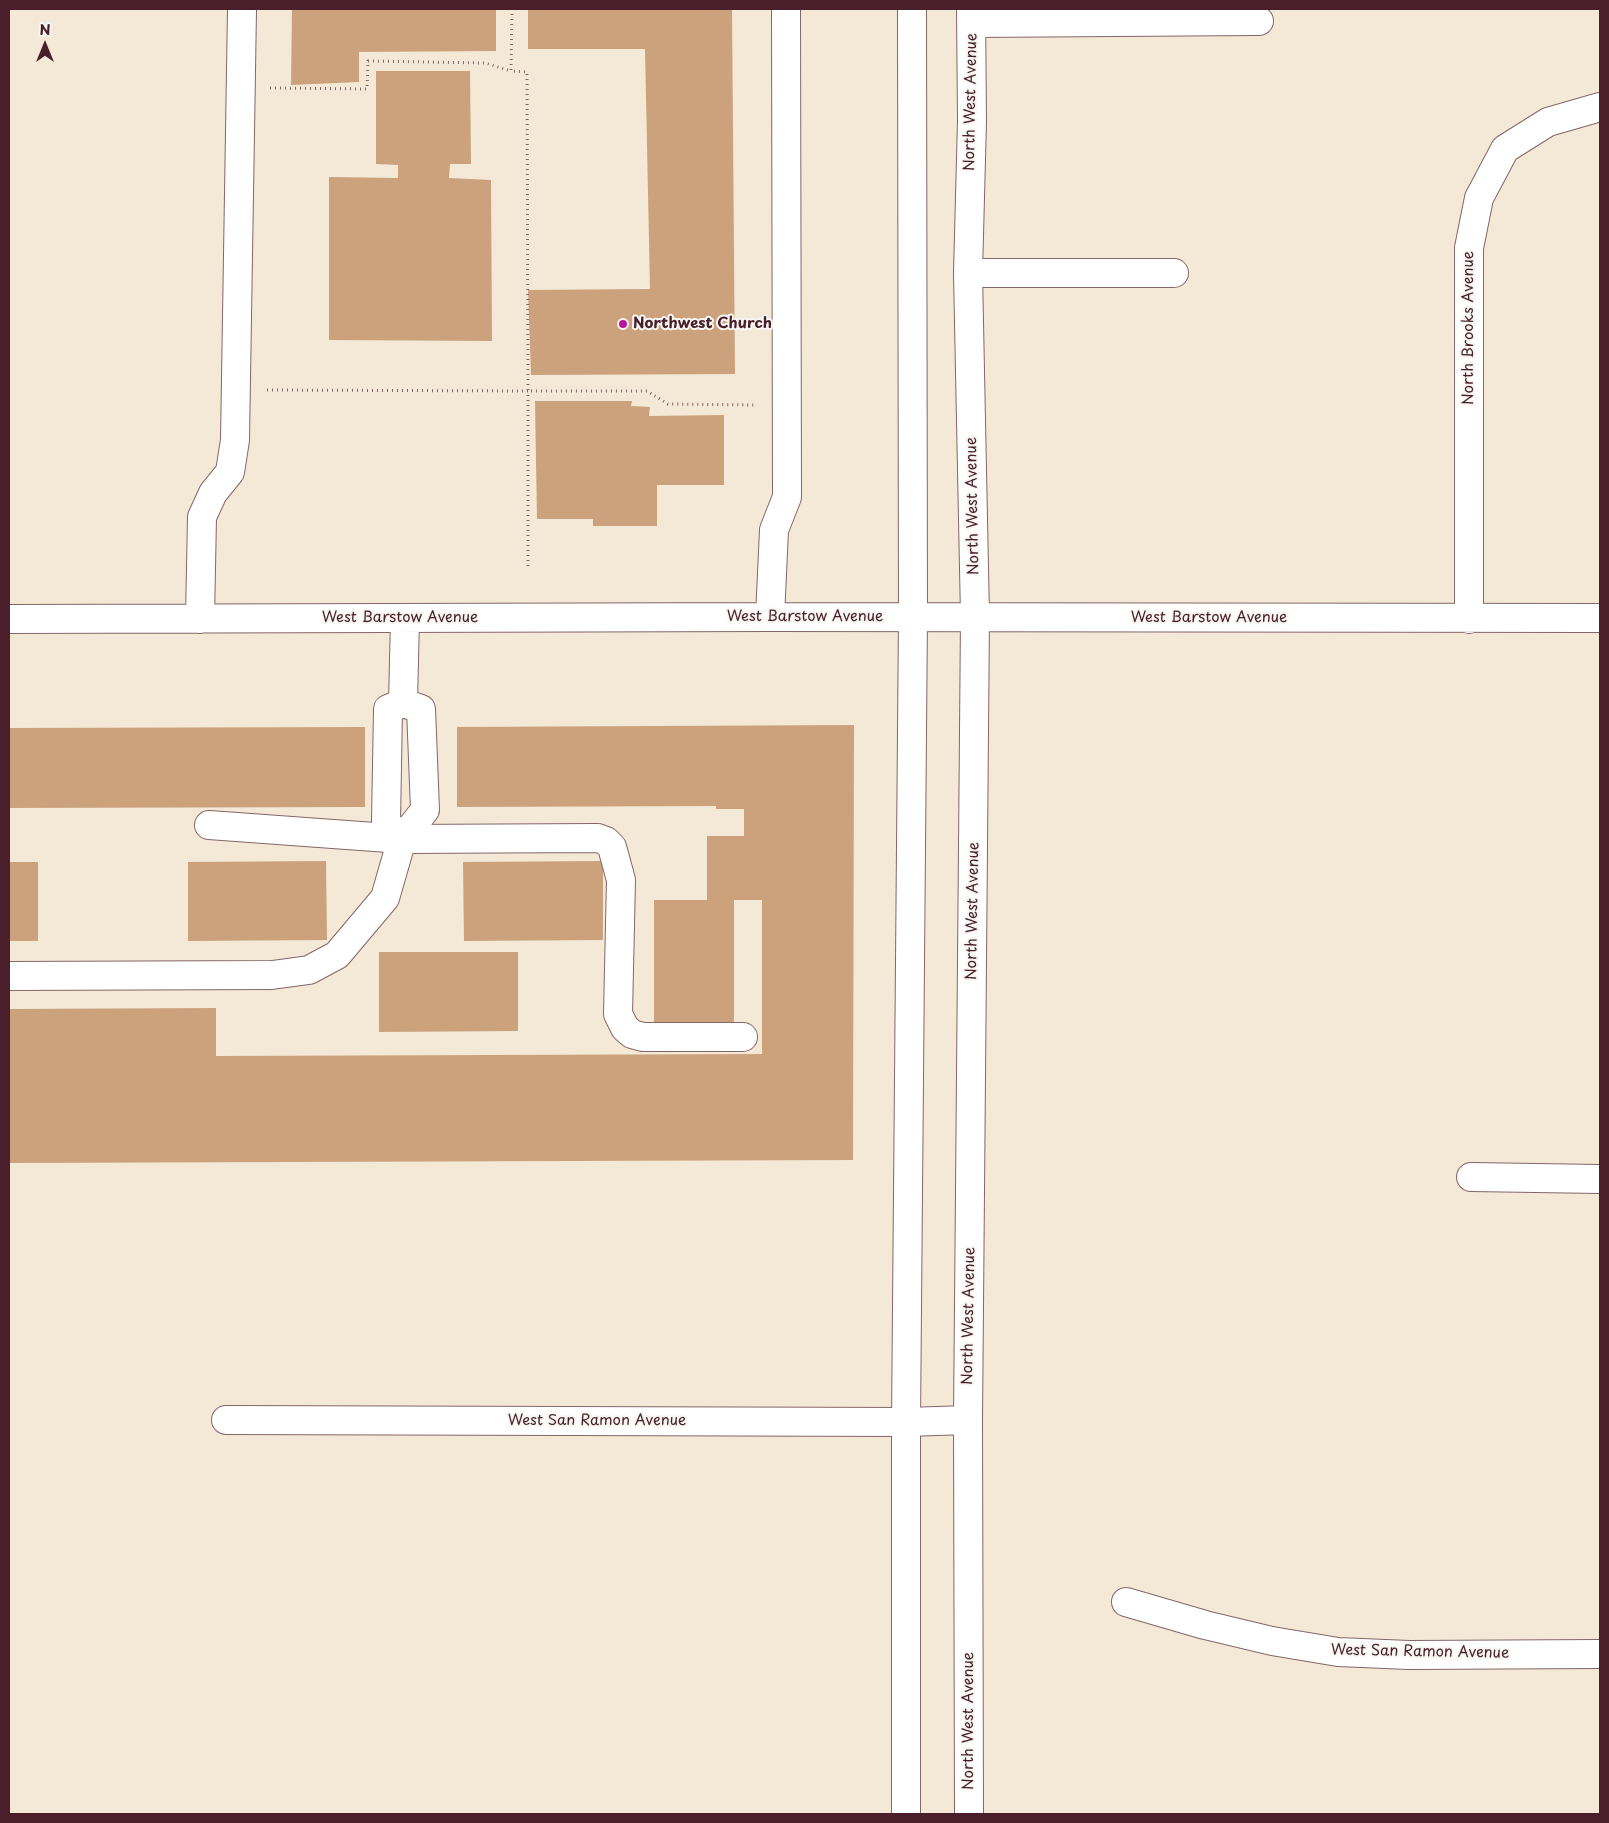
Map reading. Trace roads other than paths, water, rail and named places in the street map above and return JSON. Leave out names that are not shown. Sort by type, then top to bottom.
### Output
[{"type":"street","points":[[200,619],[202,517],[213,494],[230,472],[235,440],[242,9]]},
{"type":"street","points":[[770,616],[774,530],[787,497],[786,9]]},
{"type":"street","points":[[906,1814],[906,1422],[913,616],[912,9]]},
{"type":"street","points":[[971,16],[1259,20]]},
{"type":"street","name":"North West Avenue","points":[[969,1814],[968,1420],[975,616],[968,273],[972,120],[971,16]]},
{"type":"street","name":"North Brooks Avenue","points":[[1469,619],[1469,248],[1479,198],[1505,149],[1548,122],[1600,107]]},
{"type":"street","points":[[968,273],[1174,273]]},
{"type":"street","name":"West Barstow Avenue","points":[[9,619],[770,616],[1600,618]]},
{"type":"street","points":[[403,703],[405,618]]},
{"type":"street","points":[[9,976],[272,975],[310,970],[337,955],[385,898],[402,839],[425,810],[420,709],[403,703],[388,709],[386,822],[402,839]]},
{"type":"street","points":[[209,825],[402,839],[598,838],[606,841],[612,847],[621,880],[618,1014],[625,1028],[632,1034],[643,1037],[744,1037]]},
{"type":"street","points":[[1471,1176],[1600,1179]]},
{"type":"street","name":"West San Ramon Avenue","points":[[226,1420],[906,1422],[968,1420]]},
{"type":"street","name":"West San Ramon Avenue","points":[[1126,1602],[1205,1625],[1272,1641],[1338,1652],[1409,1655],[1600,1654]]},
{"type":"place","name":"Northwest Church","points":[[623,324]]}]
